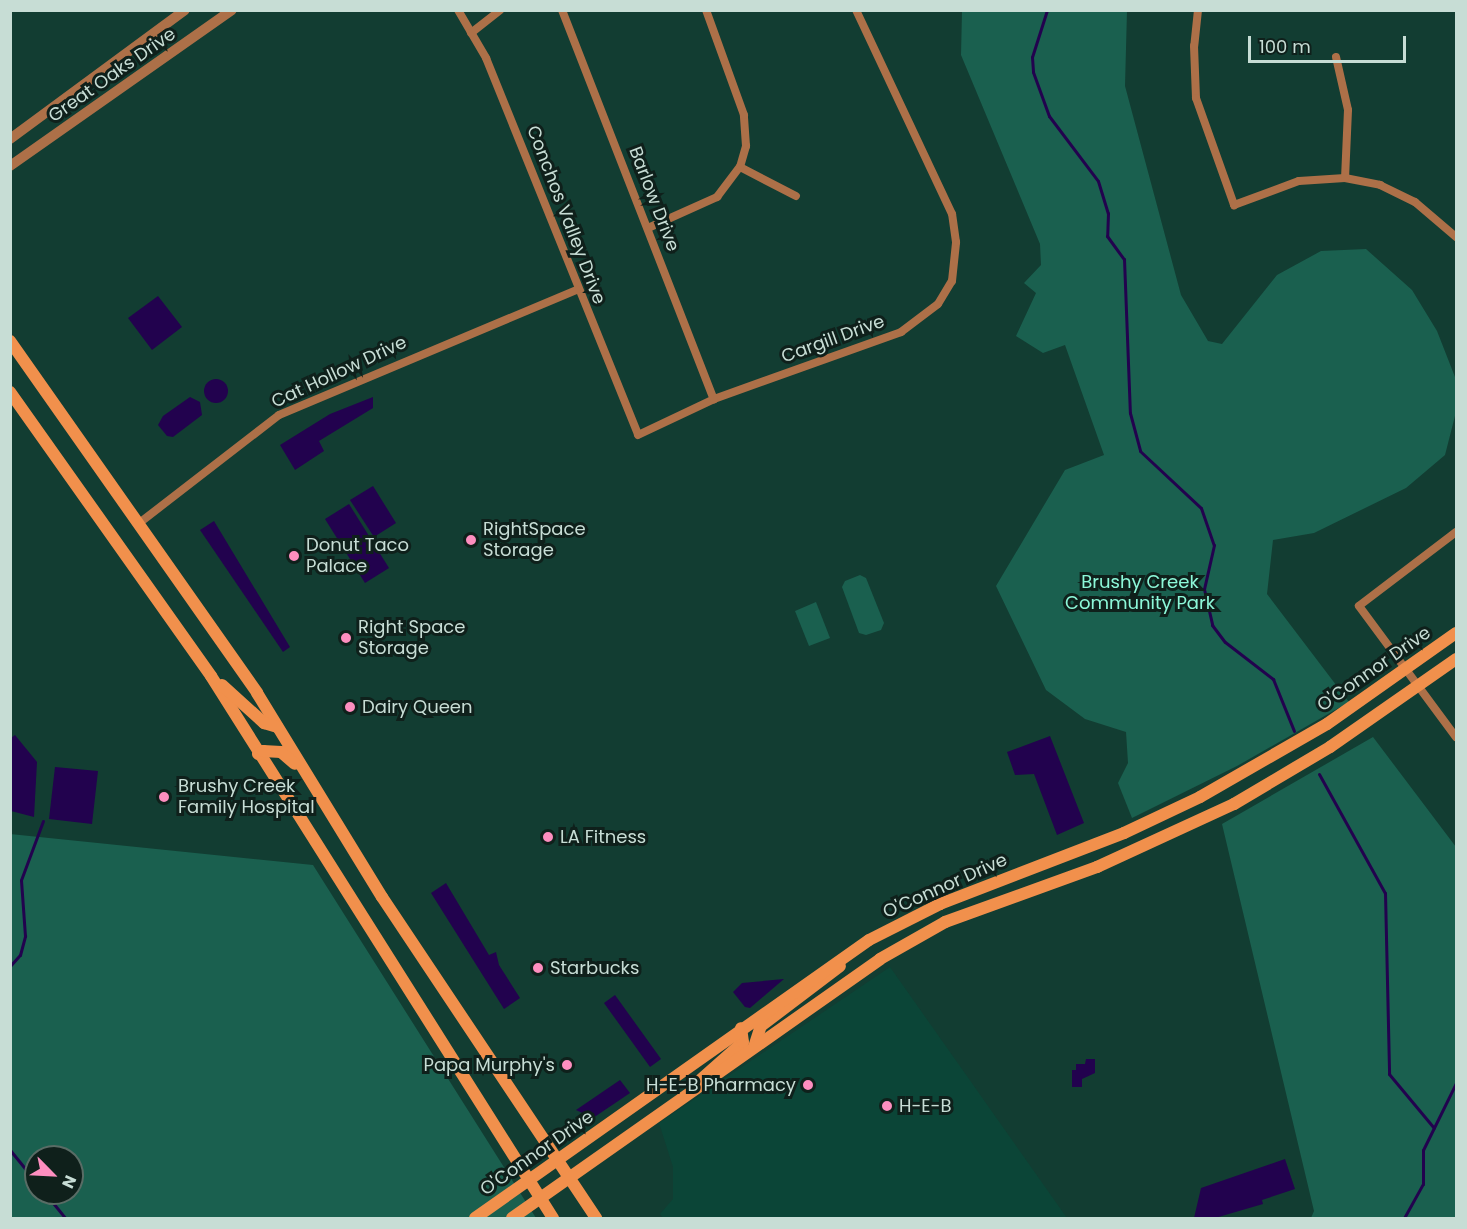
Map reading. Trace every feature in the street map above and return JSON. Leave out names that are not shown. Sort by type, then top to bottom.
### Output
[{"type":"main road","points":[[10,341],[277,727],[303,771],[556,1162],[596,1218]]},
{"type":"main road","points":[[10,392],[211,676],[552,1218]]},
{"type":"main road","name":"O'Connor Drive","points":[[475,1218],[860,946],[931,908],[1124,833],[1200,797],[1327,724],[1407,670],[1456,633]]},
{"type":"main road","name":"O'Connor Drive","points":[[512,1218],[850,979],[945,922],[1097,867],[1234,804],[1294,770],[1419,687],[1456,659]]},
{"type":"main road","points":[[211,676],[264,723],[277,727]]},
{"type":"main road","points":[[258,754],[281,752],[303,771]]},
{"type":"main road","points":[[754,1047],[761,1026],[832,974],[860,946]]},
{"type":"main road","points":[[688,1095],[709,1069],[742,1042],[741,1028]]},
{"type":"street","name":"Great Oaks Drive","points":[[10,139],[185,10]]},
{"type":"street","name":"Great Oaks Drive","points":[[10,166],[232,10]]},
{"type":"street","name":"Conchos Valley Drive","points":[[458,10],[486,58],[577,290],[638,435]]},
{"type":"street","points":[[471,33],[500,10]]},
{"type":"street","name":"Barlow Drive","points":[[562,10],[714,399]]},
{"type":"street","points":[[648,228],[717,197],[740,167],[746,146],[744,115],[706,10]]},
{"type":"street","name":"Cargill Drive","points":[[638,435],[714,399],[901,332],[938,304],[951,281],[956,242],[952,214],[856,10]]},
{"type":"street","points":[[1198,10],[1194,46],[1196,98],[1234,205],[1299,181],[1345,178],[1380,185],[1414,202],[1456,237]]},
{"type":"street","points":[[1336,57],[1348,110],[1345,178]]},
{"type":"street","points":[[740,167],[796,196]]},
{"type":"street","name":"Cat Hollow Drive","points":[[138,524],[279,415],[355,380],[577,290]]},
{"type":"street","points":[[1456,532],[1359,606],[1456,737]]},
{"type":"shaded area","points":[[158,296],[182,327],[152,350],[128,318]]},
{"type":"shaded area","points":[[216,379],[225,382],[228,391],[225,400],[216,403],[207,400],[204,391],[207,382]]},
{"type":"shaded area","points":[[190,397],[200,402],[202,415],[173,437],[167,436],[158,425],[163,416]]},
{"type":"shaded area","points":[[373,397],[373,408],[319,441],[324,451],[295,470],[280,445],[330,414]]},
{"type":"shaded area","points":[[373,486],[396,523],[374,537],[350,500]]},
{"type":"shaded area","points":[[349,504],[389,568],[365,583],[325,519]]},
{"type":"shaded area","points":[[214,521],[290,647],[283,652],[200,530]]},
{"type":"shaded area","points":[[15,735],[37,762],[34,817],[11,811],[11,738]]},
{"type":"shaded area","points":[[1050,736],[1084,823],[1057,835],[1034,774],[1015,775],[1007,752]]},
{"type":"shaded area","points":[[55,767],[98,771],[92,824],[49,819]]},
{"type":"shaded area","points":[[446,883],[489,955],[496,952],[499,965],[520,998],[504,1009],[431,893]]},
{"type":"shaded area","points":[[890,967],[1067,1218],[663,1218],[660,1214],[673,1199],[673,1167],[659,1123]]},
{"type":"shaded area","points":[[784,979],[750,1008],[745,1007],[733,992],[742,983]]},
{"type":"shaded area","points":[[615,995],[661,1059],[650,1067],[604,1003]]},
{"type":"shaded area","points":[[1086,1059],[1095,1059],[1095,1073],[1082,1079],[1082,1087],[1072,1087],[1072,1070],[1076,1070],[1076,1064],[1085,1064]]},
{"type":"shaded area","points":[[620,1080],[630,1093],[593,1118],[576,1110]]},
{"type":"shaded area","points":[[1285,1159],[1295,1189],[1262,1200],[1263,1204],[1215,1218],[1194,1218],[1201,1188]]},
{"type":"green space","name":"Brushy Creek Community Park","points":[[962,11],[1127,11],[1125,86],[1181,295],[1208,341],[1222,344],[1277,275],[1321,251],[1366,249],[1412,290],[1437,331],[1455,377],[1456,412],[1445,455],[1406,488],[1314,533],[1273,540],[1267,594],[1349,702],[1237,766],[1132,818],[1118,783],[1128,763],[1126,732],[1085,719],[1046,690],[996,586],[1065,470],[1104,455],[1065,345],[1043,353],[1016,336],[1036,293],[1024,283],[1041,265],[1040,244],[961,55]]},
{"type":"green space","points":[[860,575],[866,578],[884,623],[881,630],[866,635],[859,633],[842,587],[845,581]]},
{"type":"green space","points":[[816,602],[830,638],[809,646],[795,611]]},
{"type":"green space","points":[[1373,737],[1456,847],[1456,1218],[1311,1218],[1314,1211],[1222,824]]},
{"type":"green space","points":[[10,834],[313,865],[536,1218],[11,1218]]},
{"type":"waterway","points":[[1047,10],[1032,57],[1033,72],[1049,116],[1098,181],[1108,213],[1107,236],[1124,259],[1130,413],[1140,451],[1201,508],[1214,545],[1204,589],[1212,625],[1225,642],[1273,679],[1294,731]]},
{"type":"waterway","points":[[1319,774],[1385,893],[1389,1074],[1434,1128]]},
{"type":"waterway","points":[[10,966],[20,955],[25,936],[21,880],[43,821]]},
{"type":"waterway","points":[[1404,1218],[1423,1184],[1423,1150],[1456,1083]]},
{"type":"waterway","points":[[10,1150],[24,1167]]},
{"type":"waterway","points":[[55,1205],[65,1218]]},
{"type":"place","name":"RightSpace Storage","points":[[471,540]]},
{"type":"place","name":"Donut Taco Palace","points":[[294,556]]},
{"type":"place","name":"Right Space Storage","points":[[346,638]]},
{"type":"place","name":"Dairy Queen","points":[[350,707]]},
{"type":"place","name":"Brushy Creek Family Hospital","points":[[164,797]]},
{"type":"place","name":"LA Fitness","points":[[548,837]]},
{"type":"place","name":"Starbucks","points":[[538,968]]},
{"type":"place","name":"Papa Murphy's","points":[[567,1065]]},
{"type":"place","name":"H-E-B Pharmacy","points":[[808,1085]]},
{"type":"place","name":"H-E-B","points":[[887,1106]]}]
